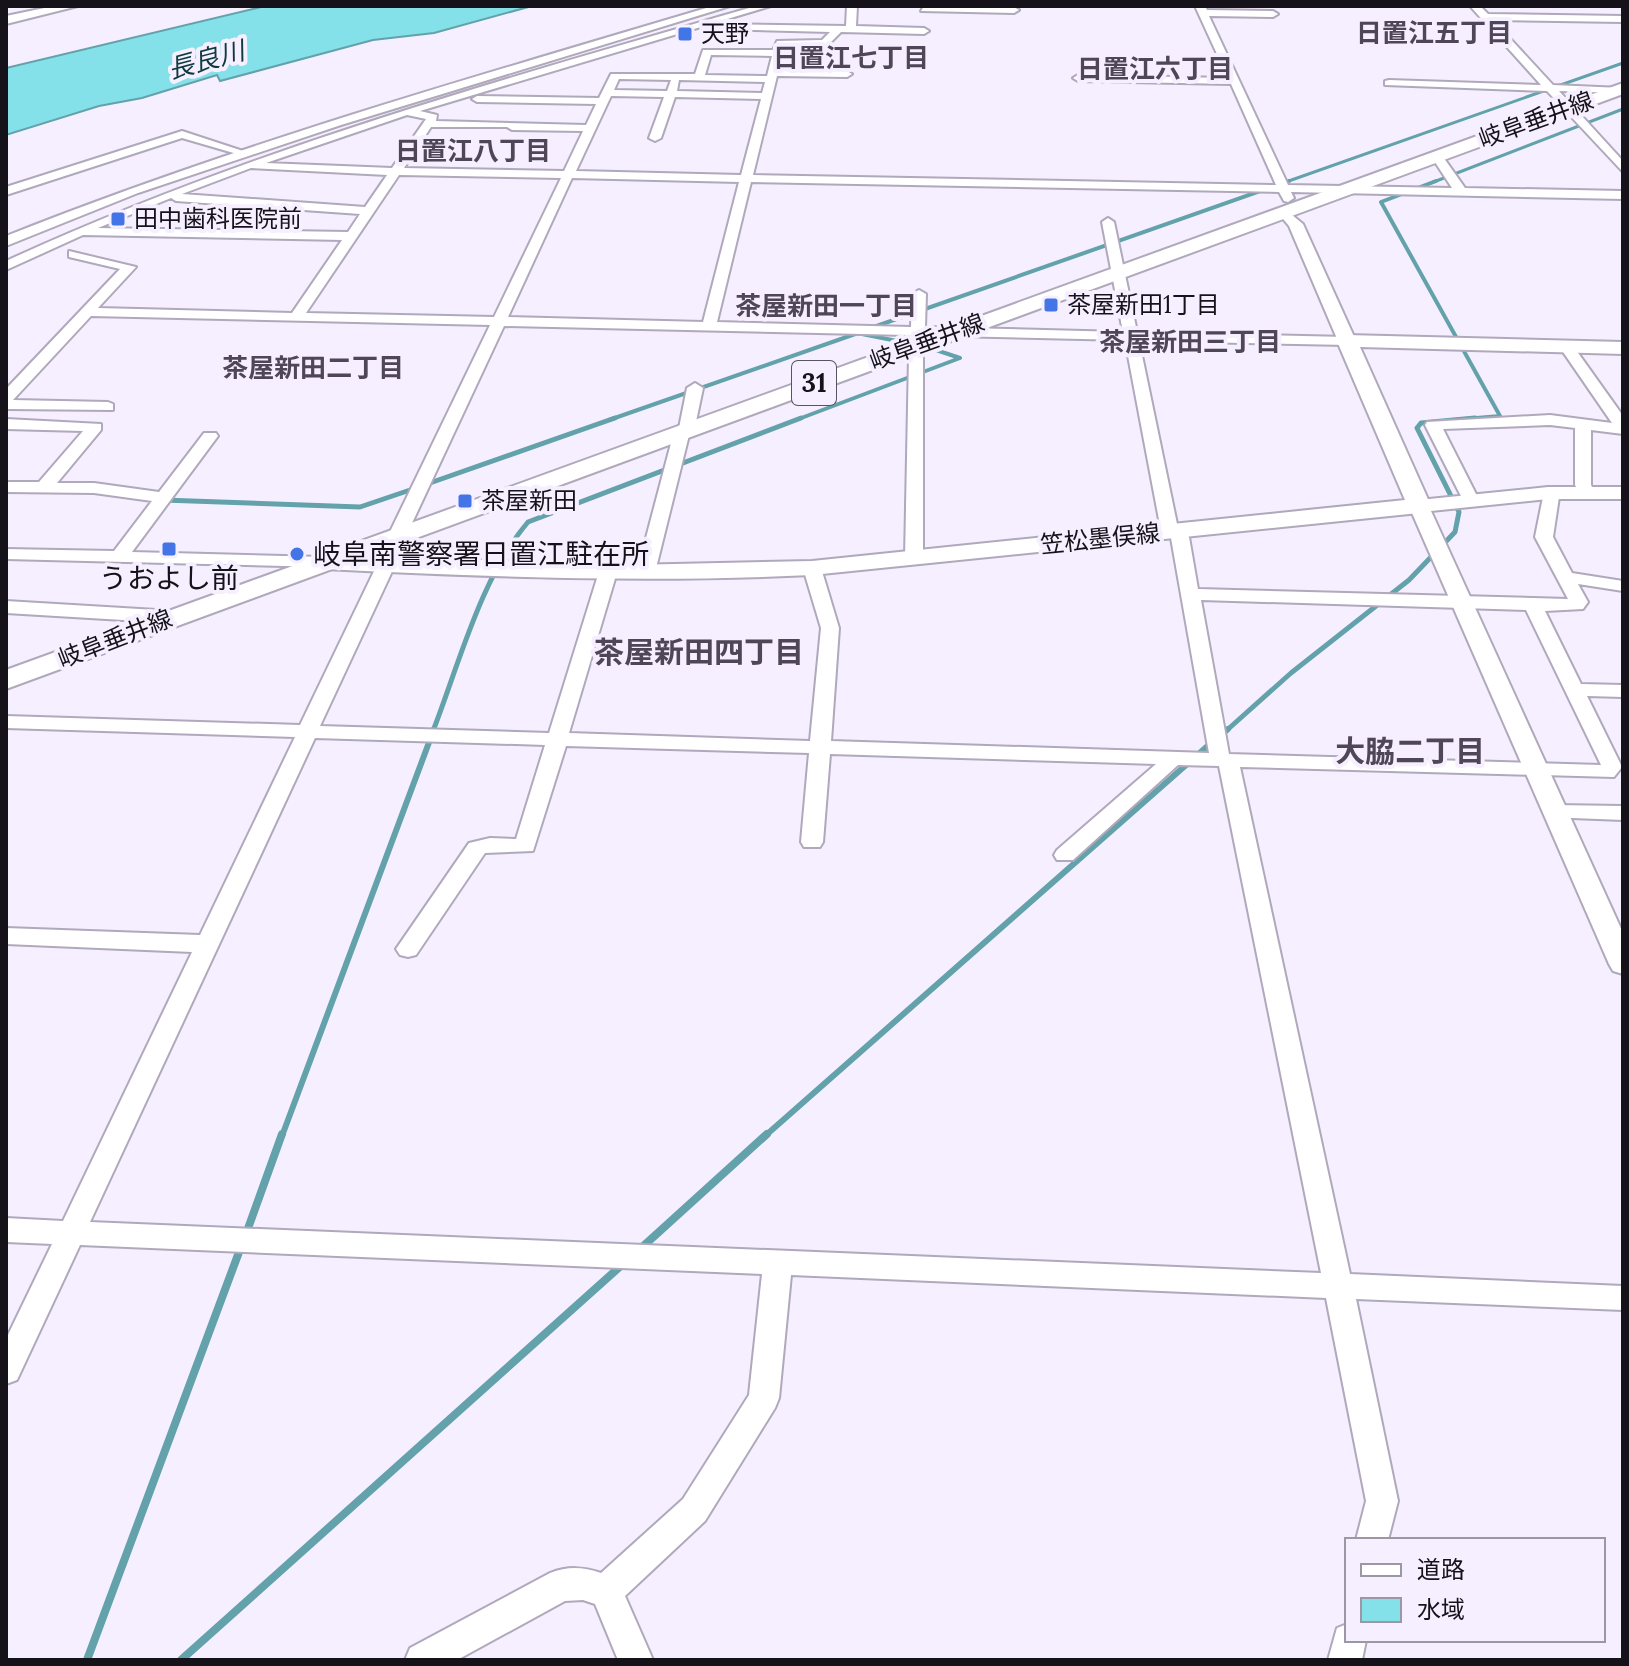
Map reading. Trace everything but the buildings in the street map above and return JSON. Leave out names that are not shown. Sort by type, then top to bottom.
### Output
[{"type":"main road","points":[[6,20],[72,6]]},
{"type":"main road","name":"岐阜垂井線","points":[[6,680],[684,432],[914,340],[955,332],[1291,212],[1621,89]]},
{"type":"main road","points":[[1419,506],[1347,341],[1623,348]]},
{"type":"main road","name":"笠松墨俣線","points":[[324,562],[608,572],[812,568],[1419,506]]},
{"type":"street","points":[[6,241],[133,190],[307,131],[725,6]]},
{"type":"street","points":[[6,266],[77,231],[253,165],[409,113],[766,6]]},
{"type":"street","points":[[851,29],[852,6]]},
{"type":"street","points":[[1475,6],[1623,168]]},
{"type":"street","points":[[1612,6],[1623,18]]},
{"type":"street","points":[[702,25],[851,29],[924,35],[924,8],[1014,10]]},
{"type":"street","points":[[955,332],[1347,341],[1283,188],[1202,10],[1273,14]]},
{"type":"street","points":[[1485,17],[1623,18]]},
{"type":"street","points":[[709,326],[780,43],[825,43],[838,29]]},
{"type":"street","points":[[699,77],[707,52],[777,53]]},
{"type":"street","points":[[397,536],[615,76],[847,74]]},
{"type":"street","points":[[655,138],[677,77]]},
{"type":"street","points":[[1078,78],[1235,81]]},
{"type":"street","points":[[1389,83],[1621,89]]},
{"type":"street","points":[[458,98],[672,94],[767,96]]},
{"type":"street","points":[[295,318],[433,117],[409,113]]},
{"type":"street","points":[[430,124],[591,128]]},
{"type":"street","points":[[6,191],[182,134],[237,151]]},
{"type":"street","points":[[1437,156],[1461,192]]},
{"type":"street","points":[[253,165],[314,170],[570,175],[825,191]]},
{"type":"street","points":[[744,184],[1283,188],[1623,195]]},
{"type":"street","points":[[167,195],[307,209],[367,211]]},
{"type":"street","points":[[1108,222],[1169,525],[1180,537],[1224,760],[1322,1217],[1340,1286],[1382,1501],[1373,1538]]},
{"type":"street","points":[[77,231],[350,236]]},
{"type":"street","points":[[6,401],[129,267],[74,254]]},
{"type":"street","points":[[914,558],[914,340],[919,294]]},
{"type":"street","points":[[87,312],[709,326],[914,340]]},
{"type":"street","points":[[1471,500],[1433,425],[1522,419],[1622,429],[1566,346]]},
{"type":"street","points":[[646,572],[695,388]]},
{"type":"street","points":[[6,401],[108,407]]},
{"type":"street","points":[[1583,423],[1583,485],[1587,492]]},
{"type":"street","points":[[6,424],[95,427],[44,487]]},
{"type":"street","points":[[119,557],[210,436]]},
{"type":"street","points":[[6,487],[102,489],[166,498]]},
{"type":"street","points":[[1191,594],[1576,605],[1579,602],[1544,537],[1551,497],[1548,493]]},
{"type":"street","points":[[1623,493],[1548,493],[1419,506],[1623,964]]},
{"type":"street","points":[[6,554],[324,562]]},
{"type":"street","points":[[6,1371],[386,565]]},
{"type":"street","points":[[812,568],[830,628],[812,842]]},
{"type":"street","points":[[408,949],[477,848],[490,845],[525,846],[608,572]]},
{"type":"street","points":[[1566,578],[1623,586]]},
{"type":"street","points":[[6,722],[1607,772],[1612,767],[1533,605]]},
{"type":"street","points":[[6,607],[173,617]]},
{"type":"street","points":[[1575,690],[1623,691]]},
{"type":"street","points":[[1065,855],[1168,765],[1167,758]]},
{"type":"street","points":[[1554,812],[1623,813]]},
{"type":"street","points":[[6,936],[208,944]]},
{"type":"street","points":[[6,1230],[1623,1298]]},
{"type":"street","points":[[606,1591],[694,1510],[764,1398],[778,1262]]},
{"type":"street","points":[[422,1660],[562,1585],[583,1584],[606,1591],[636,1660]]},
{"type":"water","name":"長良川","points":[[265,6],[532,6],[434,33],[373,40],[220,81],[217,75],[142,98],[99,106],[6,135],[6,68]]},
{"type":"waterway","points":[[1283,183],[1623,63]]},
{"type":"waterway","points":[[1431,183],[1623,109]]},
{"type":"waterway","points":[[868,329],[1289,181]]},
{"type":"waterway","points":[[1436,181],[1381,202],[1500,416],[1458,420]]},
{"type":"waterway","points":[[609,420],[858,333]]},
{"type":"waterway","points":[[858,333],[912,344]]},
{"type":"waterway","points":[[796,420],[960,358],[927,347]]},
{"type":"waterway","points":[[427,484],[615,418]]},
{"type":"waterway","points":[[433,731],[484,595],[511,544],[528,522],[801,418]]},
{"type":"waterway","points":[[1458,420],[1475,418]]},
{"type":"waterway","points":[[1453,420],[1458,420]]},
{"type":"waterway","points":[[1226,731],[1291,673],[1409,580],[1455,532],[1459,512],[1417,428],[1421,423],[1458,420]]},
{"type":"waterway","points":[[163,500],[360,507],[416,488]]},
{"type":"waterway","points":[[282,1136],[434,729]]},
{"type":"waterway","points":[[1220,736],[1228,729]]},
{"type":"waterway","points":[[765,1136],[1211,743]]},
{"type":"waterway","points":[[246,1234],[282,1134]]},
{"type":"waterway","points":[[639,1250],[767,1134]]},
{"type":"waterway","points":[[87,1660],[242,1244]]},
{"type":"waterway","points":[[181,1660],[624,1263]]},
{"type":"place","name":"天野","points":[[685,34]]},
{"type":"place","name":"田中歯科医院前","points":[[118,219]]},
{"type":"place","name":"茶屋新田1丁目","points":[[1051,305]]},
{"type":"place","name":"茶屋新田","points":[[465,501]]},
{"type":"place","name":"うおよし前","points":[[169,549]]},
{"type":"place","name":"岐阜南警察署日置江駐在所","points":[[297,554]]},
{"type":"district","name":"日置江五丁目","points":[[1434,33]]},
{"type":"district","name":"日置江七丁目","points":[[851,58]]},
{"type":"district","name":"日置江六丁目","points":[[1155,69]]},
{"type":"district","name":"日置江八丁目","points":[[473,151]]},
{"type":"district","name":"茶屋新田一丁目","points":[[826,306]]},
{"type":"district","name":"茶屋新田三丁目","points":[[1190,342]]},
{"type":"district","name":"茶屋新田二丁目","points":[[313,368]]},
{"type":"district","name":"茶屋新田四丁目","points":[[699,653]]},
{"type":"district","name":"大脇二丁目","points":[[1410,752]]}]
